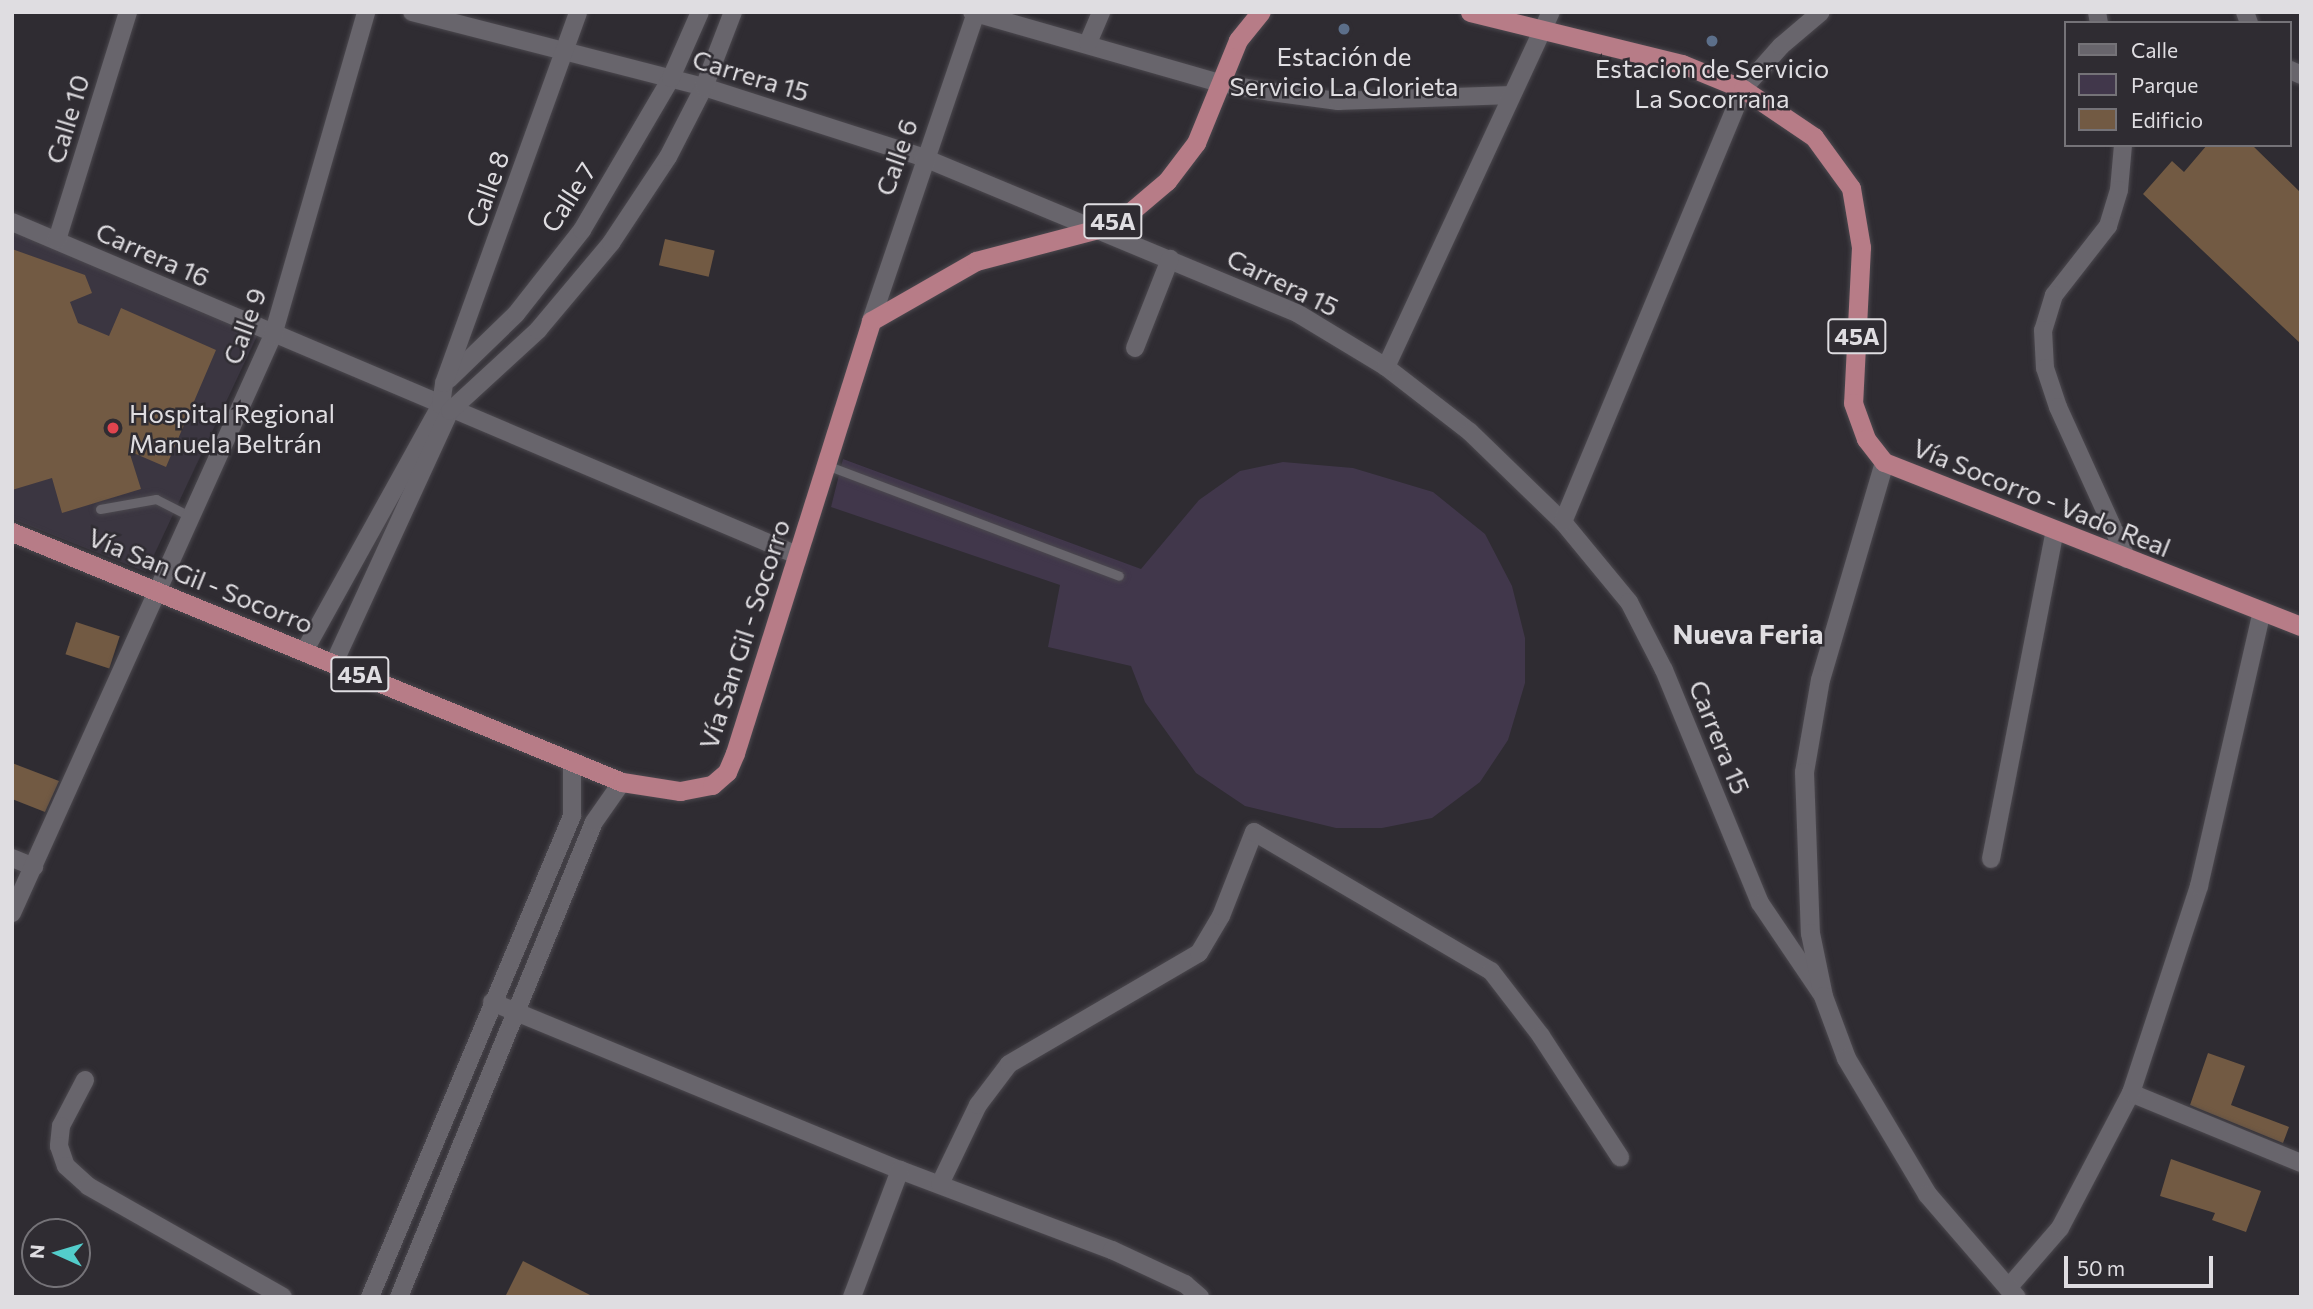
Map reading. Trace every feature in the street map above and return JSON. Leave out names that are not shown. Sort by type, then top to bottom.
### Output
[{"type":"highway","name":"45A","points":[[871,321],[976,261],[1098,229],[1128,214],[1167,181],[1196,143],[1238,40],[1261,12]]},
{"type":"highway","name":"Vía Socorro - Vado Real","points":[[1470,12],[1682,64],[1744,89],[1814,137],[1851,188],[1861,247],[1853,402],[1866,439],[1884,462],[2301,626]]},
{"type":"highway","name":"Vía San Gil - Socorro","points":[[12,532],[622,782],[680,791],[712,785],[727,772],[871,321]]},
{"type":"street","name":"Calle 10","points":[[57,240],[128,12]]},
{"type":"street","name":"Calle 9","points":[[12,913],[273,335],[366,12]]},
{"type":"street","name":"Carrera 15","points":[[412,12],[564,54],[704,87],[922,157],[1297,313],[1386,367],[1470,432],[1563,522],[1629,602],[1664,670],[1760,903],[1823,996]]},
{"type":"street","name":"Calle 8","points":[[446,408],[444,383],[578,12]]},
{"type":"street","name":"Calle 7","points":[[444,383],[516,314],[582,230],[671,78],[700,12]]},
{"type":"street","points":[[305,650],[446,408],[538,330],[611,243],[668,157],[704,87],[733,12]]},
{"type":"street","points":[[1088,43],[1101,12]]},
{"type":"street","points":[[1386,367],[1551,12]]},
{"type":"street","points":[[1563,522],[1744,89],[1781,46],[1821,12]]},
{"type":"street","points":[[974,13],[1088,43],[1220,83],[1338,102],[1511,95]]},
{"type":"street","name":"Calle 6","points":[[871,321],[922,157],[974,13]]},
{"type":"street","points":[[2123,147],[2119,190],[2108,226],[2054,295],[2043,330],[2045,368],[2058,407],[2127,559]]},
{"type":"street","name":"Carrera 16","points":[[12,222],[273,335],[797,555]]},
{"type":"street","points":[[582,230],[611,243]]},
{"type":"street","points":[[1135,348],[1170,258]]},
{"type":"street","points":[[334,663],[446,408]]},
{"type":"street","points":[[1884,462],[1820,679],[1804,772],[1810,933],[1823,996],[1846,1058],[1927,1194],[2012,1292],[2060,1228],[2131,1093],[2199,886],[2262,611]]},
{"type":"street","points":[[1991,859],[2055,531]]},
{"type":"street","points":[[370,1297],[572,816],[572,761]]},
{"type":"street","points":[[399,1297],[594,822],[622,782]]},
{"type":"street","points":[[940,1184],[978,1105],[1009,1065],[1199,953],[1221,916],[1254,832],[1491,971],[1541,1036],[1620,1157]]},
{"type":"street","points":[[12,858],[34,867]]},
{"type":"street","points":[[492,1002],[900,1170],[1112,1250],[1185,1284],[1200,1297]]},
{"type":"street","points":[[85,1080],[61,1126],[59,1146],[65,1166],[88,1186],[283,1297]]},
{"type":"street","points":[[2131,1093],[2301,1163]]},
{"type":"street","points":[[852,1297],[900,1170]]},
{"type":"lane","points":[[826,465],[1119,576]]},
{"type":"lane","points":[[100,509],[156,499],[190,516]]},
{"type":"shaded area","name":"Hospital Regional Manuela Beltrán","points":[[12,231],[257,336],[146,572],[12,519]]},
{"type":"green space","points":[[843,459],[1141,569],[1199,500],[1240,471],[1283,462],[1353,468],[1433,492],[1485,534],[1512,586],[1525,638],[1525,683],[1508,740],[1480,782],[1432,818],[1382,828],[1336,828],[1245,806],[1196,773],[1145,702],[1131,666],[1048,647],[1060,585],[831,507]]},
{"type":"building","points":[[2205,147],[2254,147],[2301,193],[2301,344],[2143,194],[2172,161],[2184,172]]},
{"type":"building","points":[[665,239],[715,250],[709,277],[659,265]]},
{"type":"building","name":"Hospital Regional Manuela Beltrán","points":[[12,249],[85,275],[92,293],[70,302],[78,323],[109,336],[121,308],[216,350],[166,467],[129,451],[141,489],[62,513],[52,478],[12,490]]},
{"type":"building","points":[[76,622],[120,636],[109,669],[65,654]]},
{"type":"building","points":[[12,763],[59,781],[45,812],[12,799]]},
{"type":"building","points":[[2208,1053],[2245,1066],[2231,1105],[2289,1127],[2283,1143],[2190,1105]]},
{"type":"building","points":[[2171,1159],[2261,1191],[2246,1232],[2212,1220],[2215,1213],[2160,1196]]},
{"type":"building","points":[[523,1261],[594,1297],[505,1297]]},
{"type":"place","name":"Estación de Servicio La Glorieta","points":[[1344,29]]},
{"type":"place","name":"Estacion de Servicio La Socorrana","points":[[1712,41]]},
{"type":"place","name":"Hospital Regional Manuela Beltrán","points":[[113,428]]},
{"type":"district","name":"Nueva Feria","points":[[1748,633]]}]
